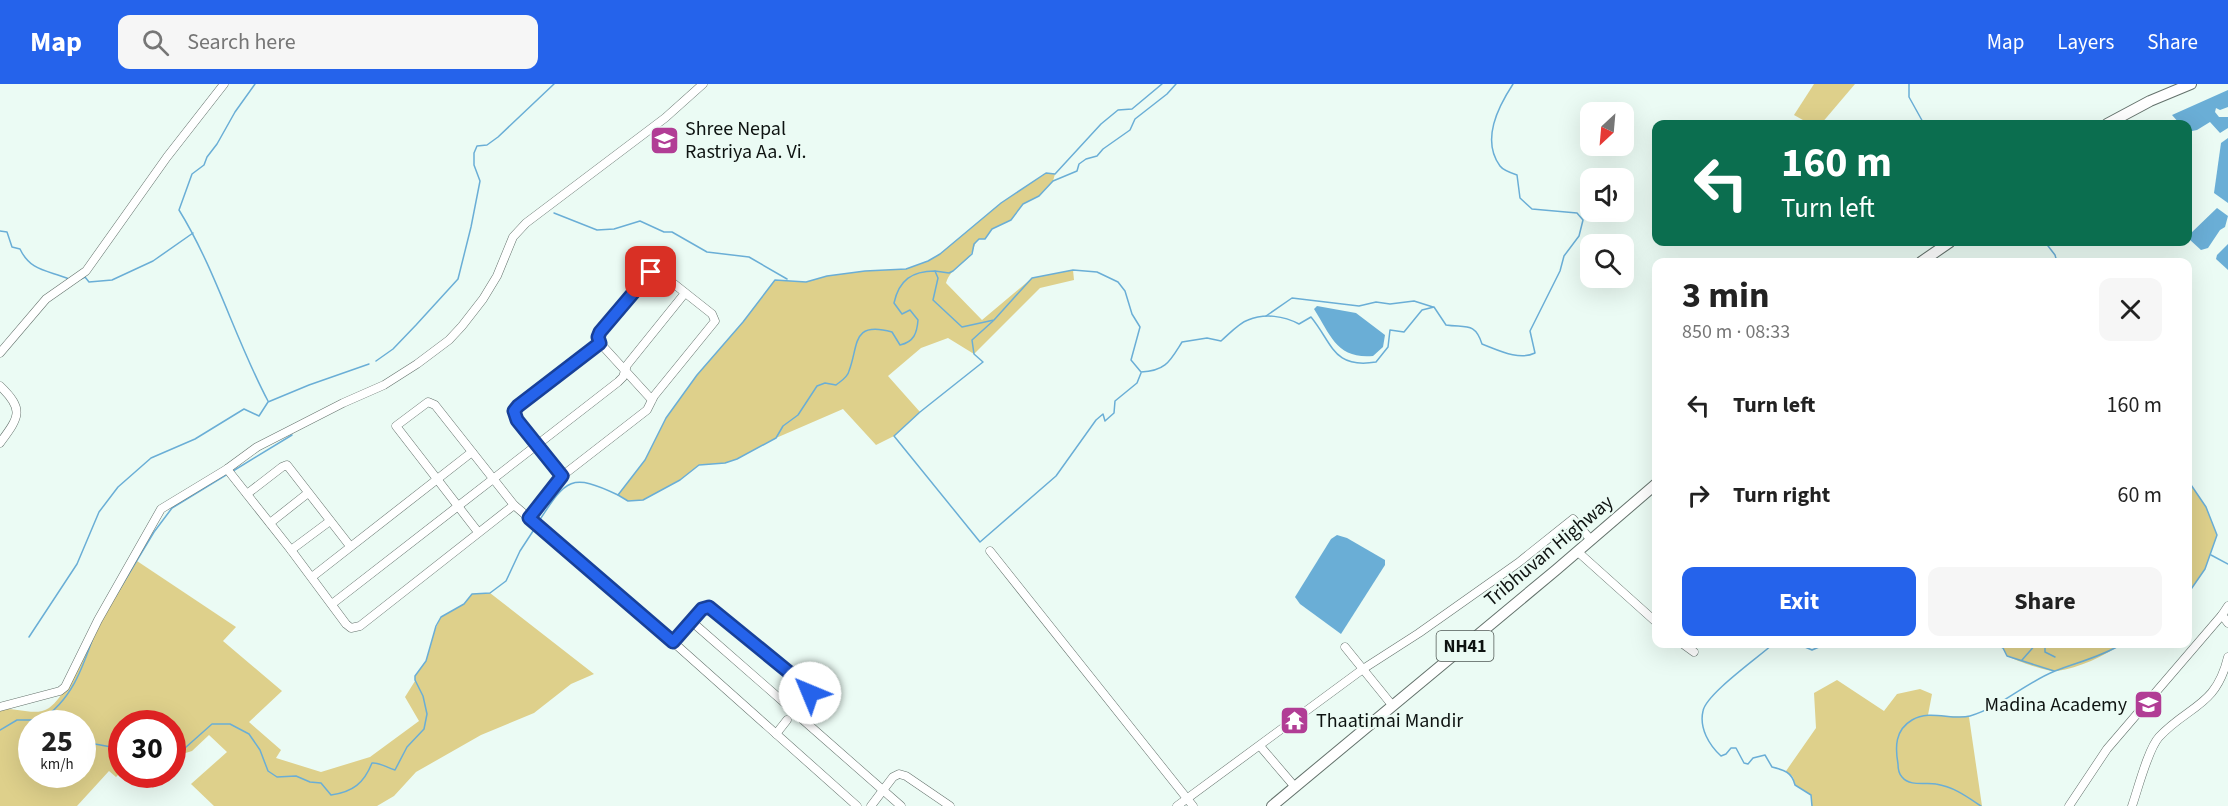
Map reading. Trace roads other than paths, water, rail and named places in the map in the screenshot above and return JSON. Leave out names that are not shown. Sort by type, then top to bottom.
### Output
[{"type":"highway","points":[[2114,120],[2150,101],[2191,84]]},
{"type":"highway","points":[[1927,258],[1944,246]]},
{"type":"highway","name":"Tribhuvan Highway","points":[[1272,806],[1578,552],[1652,487]]},
{"type":"street","points":[[0,353],[46,299],[86,271],[167,157],[224,84]]},
{"type":"street","points":[[0,707],[60,691],[65,687],[98,620],[161,509],[229,471],[257,447],[343,403],[384,386],[448,340],[483,298],[497,276],[513,237],[526,223],[665,118],[703,84]]},
{"type":"street","points":[[535,523],[562,476],[647,410],[652,400],[715,321],[712,314],[659,272],[651,272],[598,337],[600,343],[652,400]]},
{"type":"street","points":[[332,604],[618,382],[627,365],[685,293]]},
{"type":"street","points":[[562,476],[517,420],[514,411],[600,343]]},
{"type":"street","points":[[0,386],[14,400],[17,412],[12,426],[0,443]]},
{"type":"street","points":[[478,532],[396,426],[428,402],[432,403],[514,505],[673,642],[857,806]]},
{"type":"street","points":[[312,577],[472,452]]},
{"type":"street","points":[[247,494],[282,466],[287,465],[350,546]]},
{"type":"street","points":[[229,471],[351,628],[360,626],[514,505]]},
{"type":"street","points":[[270,523],[308,493]]},
{"type":"street","points":[[1177,806],[1363,669],[1474,594],[1573,519],[1591,540]]},
{"type":"street","points":[[291,550],[330,520]]},
{"type":"street","points":[[990,551],[1193,806]]},
{"type":"street","points":[[1578,552],[1652,618]]},
{"type":"street","points":[[2069,806],[2107,749],[2228,606]]},
{"type":"street","points":[[673,642],[705,608],[714,609],[807,687],[810,693],[801,705]]},
{"type":"street","points":[[2222,615],[2228,623]]},
{"type":"street","points":[[692,621],[787,705]]},
{"type":"street","points":[[1345,647],[1392,705]]},
{"type":"street","points":[[1688,648],[1694,652]]},
{"type":"street","points":[[2132,806],[2158,738],[2201,705],[2214,690],[2226,670],[2228,657]]},
{"type":"street","points":[[794,702],[801,705],[804,712],[802,719],[793,723],[787,720],[783,711],[787,705],[794,702]]},
{"type":"street","points":[[802,719],[901,806]]},
{"type":"street","points":[[776,734],[787,720]]},
{"type":"street","points":[[1260,746],[1295,787]]},
{"type":"street","points":[[871,806],[893,777],[903,775],[950,806]]},
{"type":"water","points":[[2228,90],[2228,107],[2220,110],[2216,108],[2215,112],[2219,117],[2228,117],[2228,128],[2220,133],[2210,122],[2192,131],[2192,120],[2176,120],[2172,115]]},
{"type":"water","points":[[2228,138],[2228,203],[2214,193],[2221,143]]},
{"type":"water","points":[[2217,208],[2228,216],[2225,227],[2220,230],[2208,248],[2201,250],[2192,242],[2192,232]]},
{"type":"water","points":[[2228,244],[2228,270],[2216,259]]},
{"type":"water","points":[[1317,306],[1356,313],[1385,335],[1383,347],[1373,356],[1351,354],[1343,350],[1325,328],[1314,309]]},
{"type":"water","points":[[1337,535],[1347,538],[1385,560],[1385,565],[1341,634],[1300,604],[1295,597],[1331,539]]},
{"type":"waterway","points":[[255,84],[235,112],[204,165],[192,174],[179,210],[204,256],[268,401]]},
{"type":"waterway","points":[[376,361],[393,349],[458,279],[480,181],[474,165],[474,153],[477,146],[487,145],[498,137],[554,84]]},
{"type":"waterway","points":[[539,521],[556,496],[571,484],[579,482],[589,484],[618,495],[645,460],[666,418],[697,375],[743,322],[775,280],[806,282],[827,276],[865,271],[906,269],[928,261],[940,254],[1001,203],[1046,173],[1055,174],[1101,124],[1118,110],[1132,109],[1162,84]]},
{"type":"waterway","points":[[935,271],[949,273],[953,271],[972,254],[974,244],[979,239],[985,239],[992,229],[1011,220],[1023,204],[1039,196],[1053,181],[1077,171],[1079,164],[1097,156],[1130,130],[1135,119],[1176,84]]},
{"type":"waterway","points":[[618,495],[628,501],[643,500],[680,480],[699,465],[725,463],[737,459],[776,438],[783,426],[798,415],[817,386],[825,383],[836,385],[846,377],[856,344],[863,333],[879,329],[892,332],[900,345],[912,339],[916,333],[918,320],[910,310],[902,314],[894,303],[899,288],[908,278],[927,271],[935,271],[938,278],[933,300],[962,327],[994,320],[1032,278],[1073,270],[1097,272],[1118,282],[1125,291],[1132,314],[1140,327],[1131,360],[1141,372],[1162,367],[1174,355],[1182,342],[1207,338],[1221,341],[1245,321],[1268,316],[1281,317],[1299,324],[1311,317],[1342,358],[1351,362],[1376,362],[1388,347],[1390,330],[1404,332],[1422,310],[1434,307],[1446,325],[1473,329],[1482,344],[1515,355],[1535,353],[1530,331],[1560,271],[1564,256],[1579,236],[1583,220],[1577,213],[1532,209],[1520,198],[1517,175],[1501,167],[1494,156],[1492,145],[1494,124],[1497,113],[1513,84]]},
{"type":"waterway","points":[[1909,84],[1909,97],[1922,120]]},
{"type":"waterway","points":[[554,213],[597,230],[614,229],[640,221],[664,232],[672,232],[707,252],[749,257],[787,279]]},
{"type":"waterway","points":[[0,231],[7,232],[12,247],[20,249],[29,262],[69,279]]},
{"type":"waterway","points":[[81,279],[85,277],[89,282],[112,280],[153,261],[193,233]]},
{"type":"waterway","points":[[2048,246],[2056,258]]},
{"type":"waterway","points":[[1266,316],[1292,298],[1359,306],[1376,302],[1390,304],[1414,301],[1433,307]]},
{"type":"waterway","points":[[993,321],[972,340],[974,354],[983,362],[920,412],[894,436],[980,542],[1056,476],[1096,420],[1103,414],[1105,421],[1114,413],[1115,401],[1137,383],[1141,373]]},
{"type":"waterway","points":[[29,637],[77,564],[99,512],[118,487],[151,458],[195,439],[244,409],[259,416],[268,402],[369,364]]},
{"type":"waterway","points":[[233,471],[292,435]]},
{"type":"waterway","points":[[115,597],[154,532],[172,508],[226,475]]},
{"type":"waterway","points":[[2192,486],[2206,507],[2217,535],[2205,569],[2192,588]]},
{"type":"waterway","points":[[186,747],[212,724],[230,724],[249,734],[260,750],[268,771],[277,777],[296,776],[310,782],[321,783],[331,795],[352,789],[365,776],[372,763],[395,770],[407,747],[424,729],[427,714],[415,676],[426,661],[436,626],[441,617],[464,604],[472,594],[490,593],[506,581],[520,551],[535,528]]},
{"type":"waterway","points":[[2211,555],[2228,564]]},
{"type":"waterway","points":[[53,710],[68,694],[74,683],[94,635]]},
{"type":"waterway","points":[[1768,648],[1713,695],[1703,711],[1702,724],[1709,741],[1721,756],[1731,748],[1736,748],[1744,763],[1748,764],[1753,758],[1765,755],[1772,767],[1787,772],[1795,785],[1811,795],[1812,806]]},
{"type":"waterway","points":[[1807,648],[1812,650],[1817,648]]},
{"type":"waterway","points":[[2003,648],[2007,656],[2054,671]]},
{"type":"waterway","points":[[2022,660],[2032,648]]},
{"type":"waterway","points":[[2045,648],[2045,652],[2055,657]]},
{"type":"waterway","points":[[1981,806],[1949,787],[1909,782],[1902,777],[1898,769],[1897,739],[1906,724],[1926,715],[1970,716],[2003,701],[2044,676],[2116,648]]},
{"type":"waterway","points":[[0,730],[18,720]]},
{"type":"waterway","points":[[96,744],[108,746]]},
{"type":"place","name":"Shree Nepal Rastriya Aa. Vi.","points":[[664,140]]},
{"type":"place","name":"Madina Academy","points":[[2148,705]]},
{"type":"place","name":"Thaatimai Mandir","points":[[1295,721]]}]
